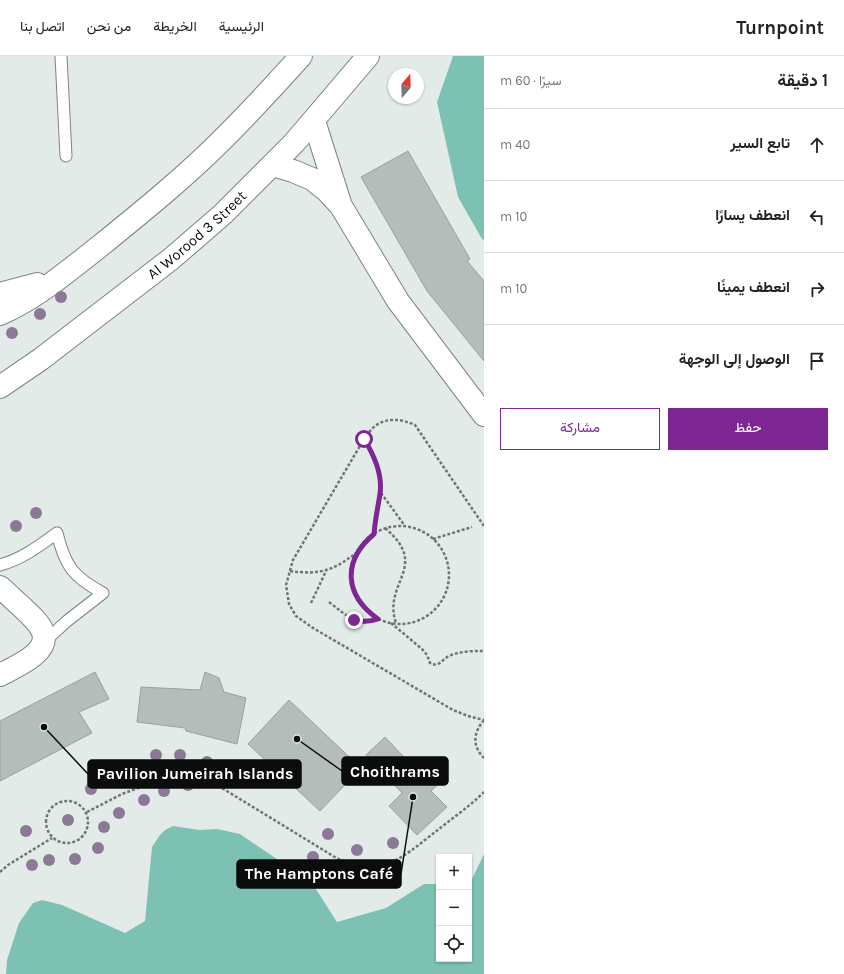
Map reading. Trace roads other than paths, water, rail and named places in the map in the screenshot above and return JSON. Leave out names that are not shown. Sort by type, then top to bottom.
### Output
[{"type":"street","points":[[0,314],[59,278],[171,188],[221,141],[269,92],[301,56]]},
{"type":"street","name":"Al Worood 3 Street","points":[[0,387],[41,359],[171,259],[223,214],[273,166],[314,121],[368,56]]},
{"type":"street","points":[[314,121],[341,206]]},
{"type":"street","points":[[273,166],[293,171],[312,179],[328,191],[341,206],[398,301],[484,415]]},
{"type":"street","points":[[0,294],[59,278]]},
{"type":"street","points":[[0,587],[37,621],[43,632],[44,642],[34,656],[0,675]]},
{"type":"lane","points":[[61,56],[66,156]]},
{"type":"lane","points":[[0,565],[12,562],[28,554],[57,533],[62,552],[71,569],[86,583],[103,593],[67,621],[44,642]]},
{"type":"place","name":"Pavilion Jumeirah Islands","points":[[44,727]]},
{"type":"place","name":"Choithrams","points":[[297,739]]},
{"type":"place","name":"The Hamptons Café","points":[[413,797]]}]
